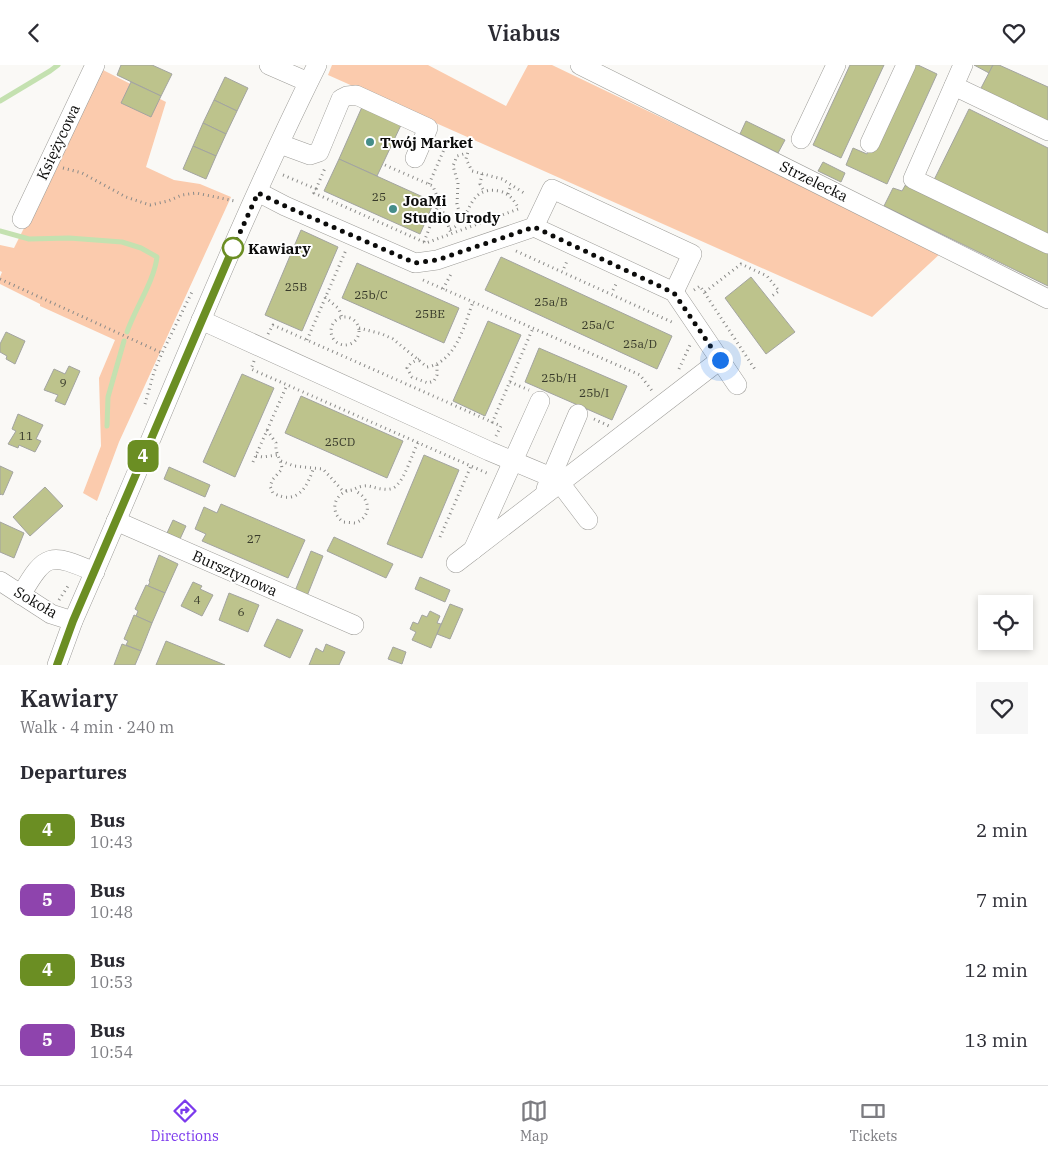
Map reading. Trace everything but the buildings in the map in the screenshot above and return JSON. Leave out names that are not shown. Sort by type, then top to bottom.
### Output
[{"type":"street","name":"Księżycowa","points":[[22,219],[95,65]]},
{"type":"street","points":[[269,65],[308,82]]},
{"type":"street","points":[[57,665],[73,621],[201,320],[317,65]]},
{"type":"street","name":"Strzelecka","points":[[580,65],[1048,299]]},
{"type":"street","points":[[801,139],[836,65]]},
{"type":"street","points":[[870,143],[906,65]]},
{"type":"street","points":[[962,65],[913,179],[1048,244]]},
{"type":"street","points":[[954,86],[1048,131]]},
{"type":"street","points":[[280,144],[310,155],[319,152],[341,99],[356,95],[428,128],[415,158]]},
{"type":"street","points":[[534,227],[552,189],[692,254],[681,294]]},
{"type":"street","points":[[258,193],[415,263],[437,260],[534,227],[681,294],[720,360],[738,385]]},
{"type":"street","points":[[201,320],[556,480],[588,520]]},
{"type":"street","points":[[556,480],[720,360]]},
{"type":"street","points":[[472,551],[538,397]]},
{"type":"street","points":[[456,563],[542,498],[556,480],[585,416]]},
{"type":"street","name":"Bursztynowa","points":[[116,521],[354,625]]},
{"type":"street","points":[[21,595],[35,571],[45,562],[56,559],[66,560],[95,572]]},
{"type":"street","name":"Sokoła","points":[[0,581],[52,614],[73,621]]},
{"type":"path","points":[[429,184],[446,145],[435,140]]},
{"type":"path","points":[[469,148],[466,159],[472,171],[502,179],[524,193]]},
{"type":"path","points":[[463,217],[458,210],[458,178],[453,166],[457,156],[467,153]]},
{"type":"path","points":[[48,164],[82,173],[126,197],[150,205],[168,201],[182,195],[196,193],[235,201]]},
{"type":"path","points":[[327,164],[314,193],[426,243],[450,231],[520,208],[508,195],[496,190],[484,191],[474,198],[460,223],[450,231]]},
{"type":"path","points":[[385,165],[433,186],[450,231]]},
{"type":"path","points":[[280,173],[316,189]]},
{"type":"path","points":[[482,174],[480,184],[484,191]]},
{"type":"path","points":[[508,195],[511,185]]},
{"type":"path","points":[[420,249],[439,202]]},
{"type":"path","points":[[307,340],[347,247]]},
{"type":"path","points":[[519,252],[680,326]]},
{"type":"path","points":[[564,268],[567,260]]},
{"type":"path","points":[[704,292],[741,264],[767,276],[779,291],[772,296]]},
{"type":"path","points":[[443,289],[454,268]]},
{"type":"path","points":[[417,278],[640,375],[654,392]]},
{"type":"path","points":[[0,279],[162,353]]},
{"type":"path","points":[[613,291],[616,283]]},
{"type":"path","points":[[681,294],[700,286],[756,371]]},
{"type":"path","points":[[143,410],[154,372],[190,296]]},
{"type":"path","points":[[326,297],[339,309],[342,318]]},
{"type":"path","points":[[359,329],[382,334],[393,339],[427,367],[443,361],[452,350],[460,337],[473,302]]},
{"type":"path","points":[[342,318],[351,319],[357,324],[359,329],[358,337],[351,344],[342,345],[332,336],[331,331],[334,322],[342,318]]},
{"type":"path","points":[[259,333],[267,337],[273,325],[501,426],[495,439]]},
{"type":"path","points":[[492,423],[533,328]]},
{"type":"path","points":[[677,374],[692,340]]},
{"type":"path","points":[[248,356],[255,359],[251,369],[493,476]]},
{"type":"path","points":[[418,359],[407,368],[412,377],[428,383],[434,381],[437,375],[437,364]]},
{"type":"path","points":[[510,382],[538,397]]},
{"type":"path","points":[[253,462],[286,385]]},
{"type":"path","points":[[646,398],[660,388]]},
{"type":"path","points":[[585,416],[610,426]]},
{"type":"path","points":[[267,430],[276,443],[275,451],[282,461],[294,466],[323,469],[342,490],[354,491],[364,496],[368,507],[364,518],[349,524],[339,518],[334,508],[338,497],[348,491]]},
{"type":"path","points":[[354,491],[362,486],[391,489],[397,485],[418,443]]},
{"type":"path","points":[[256,456],[278,455]]},
{"type":"path","points":[[282,461],[282,469],[273,479],[270,486],[273,493],[280,497],[287,498],[302,491],[306,487],[314,467]]},
{"type":"path","points":[[440,537],[471,466]]},
{"type":"shaded area","points":[[332,65],[428,65],[506,106],[528,65],[552,65],[942,252],[872,317],[328,75]]},
{"type":"shaded area","points":[[103,70],[166,102],[146,167],[174,180],[200,184],[231,197],[119,442],[97,501],[83,493],[101,446],[99,378],[115,340],[40,306],[40,304],[0,284],[2,272],[0,271],[0,245],[14,248]]},
{"type":"waterway","points":[[0,101],[58,65]]},
{"type":"waterway","points":[[0,231],[29,239],[69,238],[122,242],[141,248],[157,257],[152,276],[127,332]]},
{"type":"waterway","points":[[107,426],[108,397],[124,341]]},
{"type":"bus line","name":"4","points":[[57,665],[73,621],[233,248]]},
{"type":"place","name":"Twój Market","points":[[370,142]]},
{"type":"place","name":"JoaMi Studio Urody","points":[[393,209]]},
{"type":"place","name":"Kawiary","points":[[233,248]]},
{"type":"route","points":[[233,248],[258,193],[415,263],[437,260],[534,227],[674,293],[720,360]]}]
